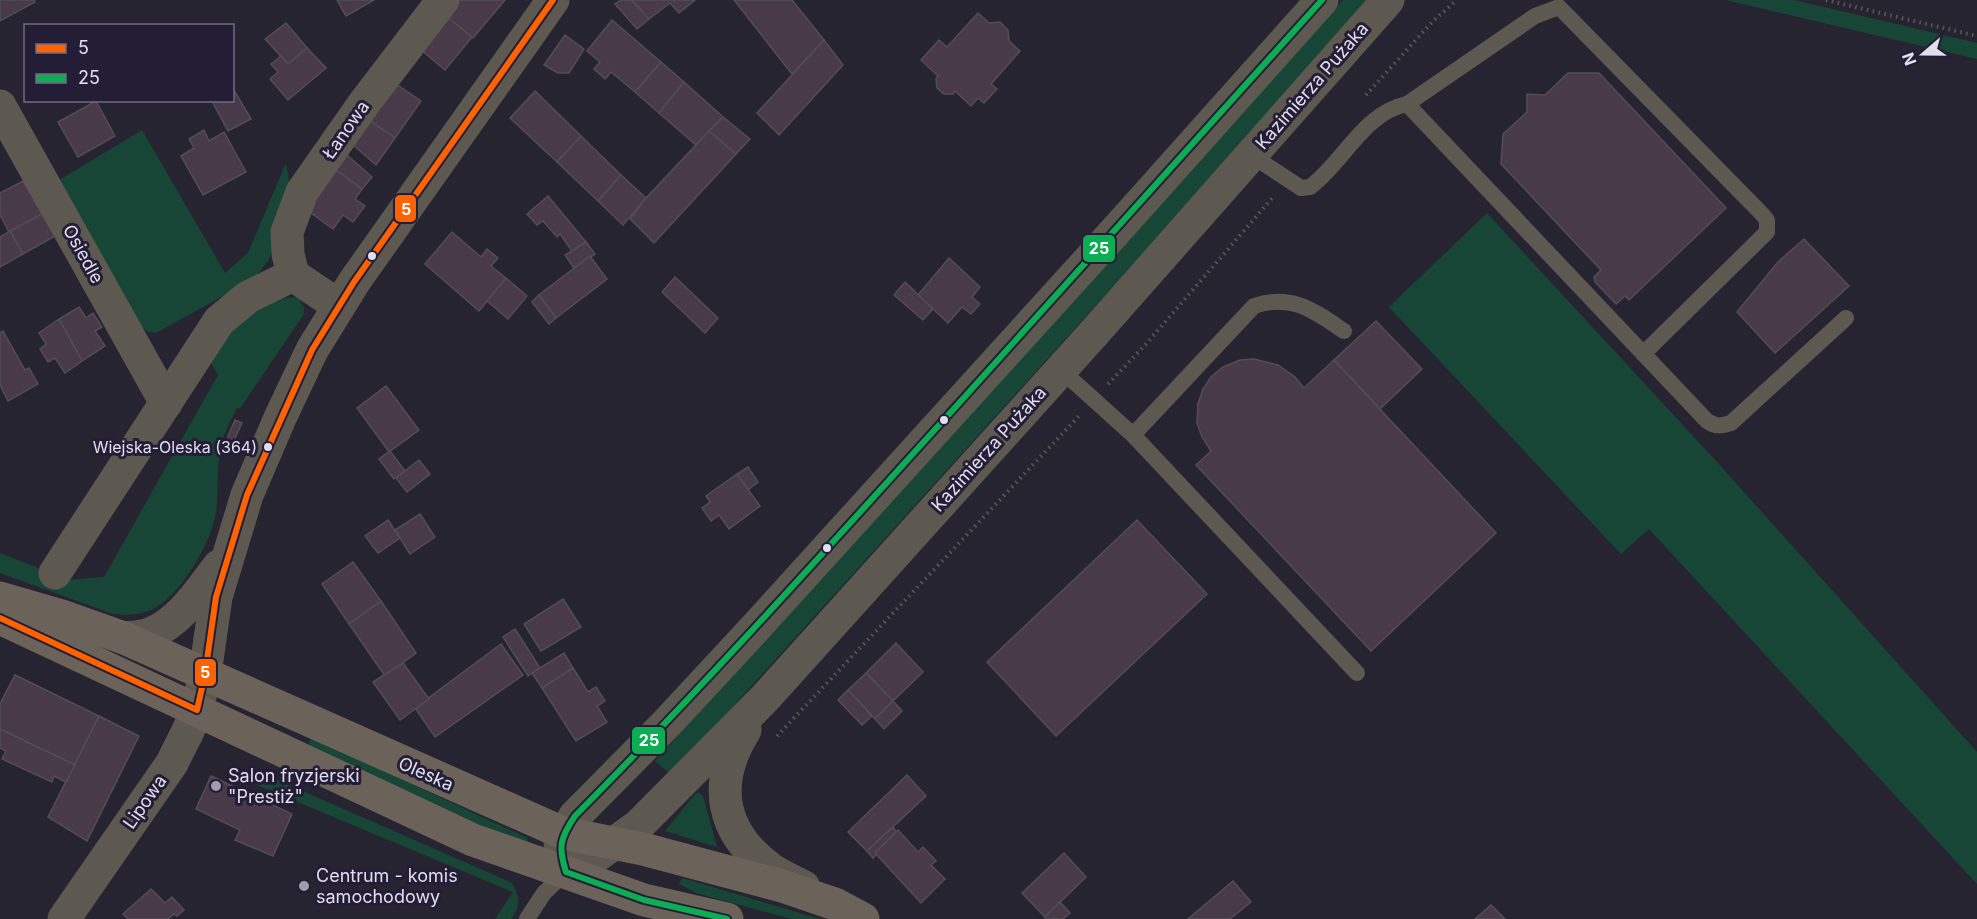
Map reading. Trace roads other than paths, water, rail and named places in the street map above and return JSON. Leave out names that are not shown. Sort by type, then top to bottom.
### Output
[{"type":"main road","name":"Oleska","points":[[0,598],[62,616],[124,638],[563,834],[617,843],[782,886],[849,912]]},
{"type":"main road","points":[[0,618],[473,840],[644,900],[727,919]]},
{"type":"street","name":"Łanowa","points":[[293,275],[288,254],[287,232],[302,192],[365,102],[443,0]]},
{"type":"street","name":"Lipowa","points":[[64,919],[172,763],[197,710],[205,674],[212,613],[247,495],[276,426],[312,351],[339,306],[554,0]]},
{"type":"street","points":[[566,872],[561,858],[560,840],[575,816],[667,723],[799,579],[1322,0]]},
{"type":"street","name":"Kazimierza Pużaka","points":[[566,872],[588,862],[638,826],[765,698],[1061,370],[1389,0]]},
{"type":"street","name":"Osiedle","points":[[0,106],[166,403]]},
{"type":"street","points":[[55,573],[219,321],[248,297],[293,275],[339,306]]},
{"type":"street","points":[[124,638],[151,634],[170,623],[198,594],[229,553]]},
{"type":"street","points":[[765,698],[737,742],[727,769],[724,795],[728,817],[736,834],[753,854],[772,870],[849,912]]},
{"type":"lane","points":[[1251,155],[1288,181],[1301,188],[1310,187],[1374,120],[1395,106],[1407,104],[1535,16],[1545,10],[1559,8],[1767,220],[1767,232],[1643,354]]},
{"type":"lane","points":[[1407,104],[1713,426],[1731,423],[1846,318]]},
{"type":"lane","points":[[1133,435],[1254,306],[1280,300],[1296,303],[1344,331]]},
{"type":"lane","points":[[1061,370],[1133,435],[1357,673]]},
{"type":"lane","points":[[528,919],[544,892],[566,872]]},
{"type":"place","name":"Wiejska-Oleska (364)","points":[[268,447]]},
{"type":"place","name":"Salon fryzjerski \"Prestiż\"","points":[[216,786]]},
{"type":"place","name":"Centrum - komis samochodowy","points":[[304,886]]}]
